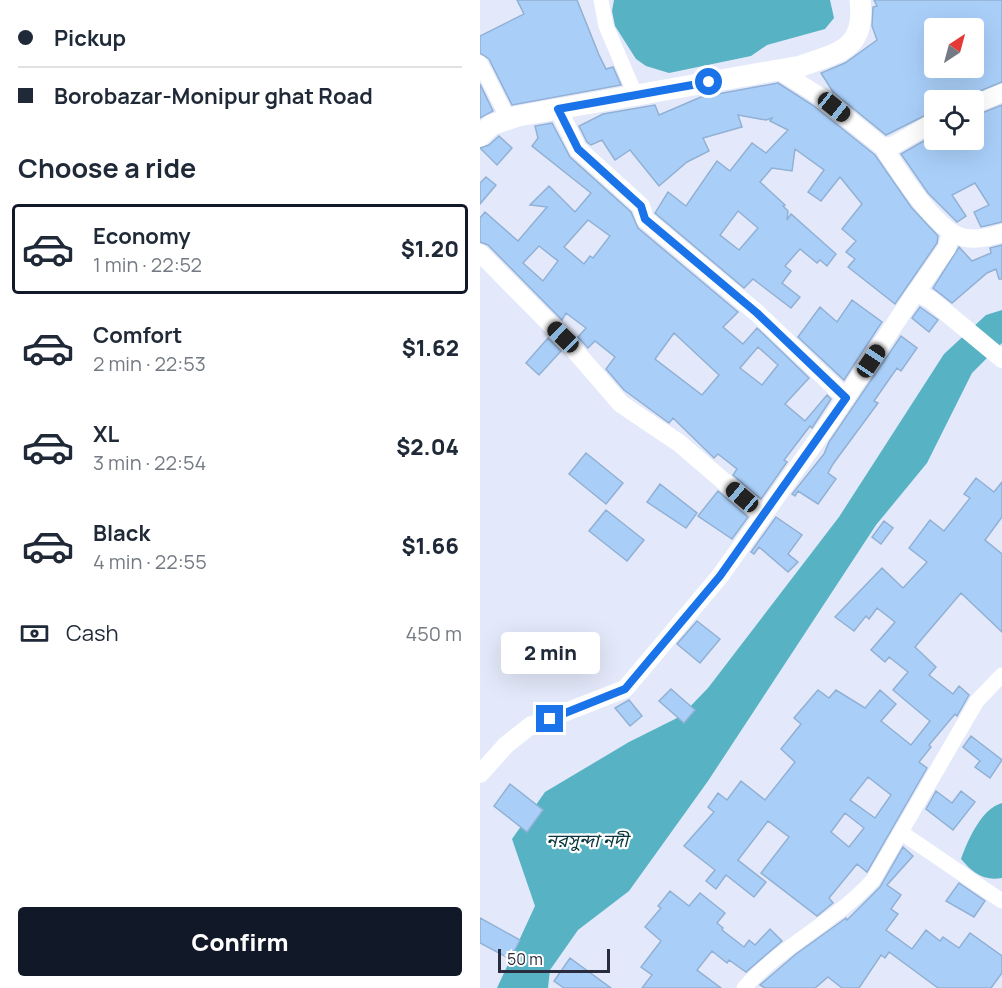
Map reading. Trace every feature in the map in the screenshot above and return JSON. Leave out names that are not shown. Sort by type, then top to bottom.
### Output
[{"type":"main road","points":[[480,136],[491,125],[508,118],[801,66],[843,51],[856,38],[862,19],[860,0]]},
{"type":"street","points":[[601,0],[606,26],[635,94]]},
{"type":"street","points":[[480,63],[508,118]]},
{"type":"street","points":[[778,70],[821,97],[883,147],[934,216],[951,232],[964,238],[987,238],[1002,233]]},
{"type":"street","points":[[984,101],[1002,93]]},
{"type":"street","points":[[558,109],[578,149],[641,206],[645,219],[757,313],[846,398]]},
{"type":"street","points":[[883,147],[894,145],[924,128]]},
{"type":"street","points":[[480,774],[506,745],[530,726],[625,689],[720,576],[846,398],[947,248],[951,232]]},
{"type":"street","points":[[480,253],[563,337],[621,404],[679,443],[763,515]]},
{"type":"street","points":[[918,291],[1001,358]]},
{"type":"street","points":[[744,988],[772,960],[855,900],[873,880],[977,701],[1002,675]]},
{"type":"street","points":[[902,833],[1002,901]]},
{"type":"water","points":[[614,0],[830,0],[834,18],[825,29],[767,45],[751,56],[669,73],[646,66],[636,59],[615,26],[612,11]]},
{"type":"water","name":"নরসুন্দা নদী","points":[[1002,310],[1002,343],[972,373],[927,463],[876,525],[708,781],[629,891],[578,930],[550,970],[548,988],[497,988],[535,906],[512,839],[545,792],[629,742],[681,716],[708,688],[839,517],[944,354],[986,315]]},
{"type":"water","points":[[1002,803],[1002,878],[995,879],[974,872],[961,859],[982,818],[994,806]]},
{"type":"building","points":[[517,0],[577,0],[606,69],[613,67],[621,85],[512,105],[489,59],[480,53],[480,36],[524,14]]},
{"type":"building","points":[[874,0],[1002,0],[1002,82],[982,90],[924,90],[924,116],[886,135],[833,92],[821,73],[845,63],[877,40],[872,26],[873,7],[877,6]]},
{"type":"building","points":[[778,83],[814,106],[875,155],[911,207],[938,236],[937,243],[895,304],[848,267],[855,259],[846,252],[856,241],[842,229],[862,204],[840,177],[821,201],[808,192],[824,170],[795,149],[792,171],[772,168],[760,182],[785,205],[783,206],[788,211],[787,220],[791,214],[836,254],[827,266],[820,260],[817,263],[800,249],[785,266],[791,271],[782,283],[800,297],[791,308],[753,279],[744,288],[655,213],[668,192],[686,206],[717,161],[730,171],[752,143],[766,153],[788,130],[770,121],[772,118],[766,120],[738,115],[742,127],[703,138],[709,151],[687,162],[659,186],[630,150],[615,160],[602,140],[591,145],[587,142],[579,126],[603,114],[655,105],[659,115],[701,97]],"holes":[[[738,211],[758,228],[739,250],[720,235]]]},
{"type":"building","points":[[480,84],[493,111],[480,118]]},
{"type":"building","points":[[1002,105],[1002,222],[981,227],[974,212],[989,205],[975,183],[952,195],[966,216],[957,222],[928,193],[901,154],[924,141],[924,150],[984,150],[984,112]]},
{"type":"building","points":[[552,123],[570,157],[631,212],[638,228],[738,312],[723,327],[743,344],[757,328],[809,378],[785,404],[805,421],[827,395],[831,399],[812,428],[810,426],[784,460],[787,462],[761,499],[733,475],[737,469],[718,454],[714,458],[673,418],[669,423],[624,390],[606,369],[615,357],[595,341],[588,348],[578,337],[586,328],[566,313],[562,320],[488,245],[480,242],[480,218],[485,212],[518,241],[547,207],[530,205],[549,186],[575,212],[591,193],[532,146],[538,138],[535,126]],"holes":[[[588,220],[610,236],[593,258],[590,256],[584,264],[564,247]],[[539,246],[558,261],[543,281],[523,263]],[[674,333],[719,375],[702,395],[655,359]],[[758,347],[778,365],[762,385],[740,368]]]},
{"type":"building","points":[[499,136],[512,148],[497,165],[480,148],[489,145]]},
{"type":"building","points":[[486,177],[496,185],[480,204],[480,183]]},
{"type":"building","points":[[1002,245],[1002,279],[999,279],[996,269],[987,273],[952,303],[933,288],[959,247],[972,261],[991,253],[990,248]]},
{"type":"building","points":[[852,300],[882,322],[844,380],[798,337],[820,307],[837,322]]},
{"type":"building","points":[[920,307],[938,320],[929,332],[912,318]]},
{"type":"building","points":[[901,336],[917,348],[901,371],[897,368],[874,401],[878,403],[833,464],[828,473],[836,479],[818,504],[798,491],[795,496],[792,494],[824,454],[829,442]]},
{"type":"building","points":[[548,338],[561,351],[539,375],[526,363]]},
{"type":"building","points":[[586,453],[623,483],[606,504],[569,474]]},
{"type":"building","points":[[976,478],[994,492],[1002,482],[1002,517],[985,540],[1002,554],[1002,632],[961,593],[915,647],[936,667],[929,675],[953,694],[959,686],[969,695],[957,716],[955,714],[929,745],[931,747],[919,762],[927,768],[867,872],[857,864],[829,898],[833,903],[817,916],[761,873],[789,837],[768,821],[738,860],[766,882],[754,897],[726,875],[716,889],[706,881],[715,870],[684,846],[714,812],[708,807],[718,793],[727,800],[741,781],[765,800],[795,762],[781,749],[801,724],[794,718],[818,690],[829,698],[836,690],[865,708],[880,690],[896,704],[881,721],[911,745],[930,721],[893,690],[908,672],[889,657],[885,662],[871,650],[895,622],[877,608],[869,619],[866,616],[854,631],[835,617],[882,568],[903,588],[927,562],[909,548],[930,520],[944,531],[970,498],[964,494]],"holes":[[[868,777],[891,795],[875,818],[850,800]],[[845,813],[864,828],[849,847],[831,832]]]},
{"type":"building","points":[[660,484],[697,513],[686,528],[647,502]]},
{"type":"building","points":[[718,491],[748,517],[732,539],[698,516]]},
{"type":"building","points":[[606,510],[644,540],[627,561],[589,531]]},
{"type":"building","points":[[776,517],[802,535],[788,554],[798,562],[788,572],[759,547],[754,554],[751,552]]},
{"type":"building","points":[[884,521],[893,528],[881,544],[872,537]]},
{"type":"building","points":[[697,621],[720,639],[700,663],[677,644]]},
{"type":"building","points":[[671,689],[695,710],[684,723],[659,701]]},
{"type":"building","points":[[629,700],[642,716],[630,726],[615,708]]},
{"type":"building","points":[[971,736],[1002,760],[990,778],[975,767],[980,761],[963,747]]},
{"type":"building","points":[[510,784],[543,810],[527,832],[494,806]]},
{"type":"building","points":[[936,791],[952,803],[961,791],[975,802],[953,830],[926,809]]},
{"type":"building","points":[[903,847],[913,856],[887,885],[901,895],[891,909],[898,914],[886,930],[912,949],[926,930],[940,941],[943,937],[959,948],[970,933],[1002,956],[1002,973],[991,988],[938,988],[889,952],[885,958],[881,955],[859,988],[842,988],[828,977],[815,988],[765,988],[760,985],[796,954],[846,918],[847,920],[880,887]]},
{"type":"building","points":[[959,883],[985,901],[974,917],[946,901]]},
{"type":"building","points":[[670,891],[689,906],[700,893],[725,913],[717,923],[723,928],[722,930],[744,947],[749,940],[755,945],[770,929],[782,941],[746,972],[729,960],[727,963],[712,951],[697,970],[721,988],[642,988],[652,975],[641,967],[661,941],[645,927],[661,908],[658,906]]},
{"type":"building","points":[[480,918],[520,940],[510,959],[480,943]]},
{"type":"building","points":[[570,958],[611,988],[564,988],[554,981]]},
{"type":"route","points":[[550,719],[625,689],[656,655],[720,576],[846,398],[757,313],[645,219],[641,206],[578,149],[558,109],[709,82]]}]
